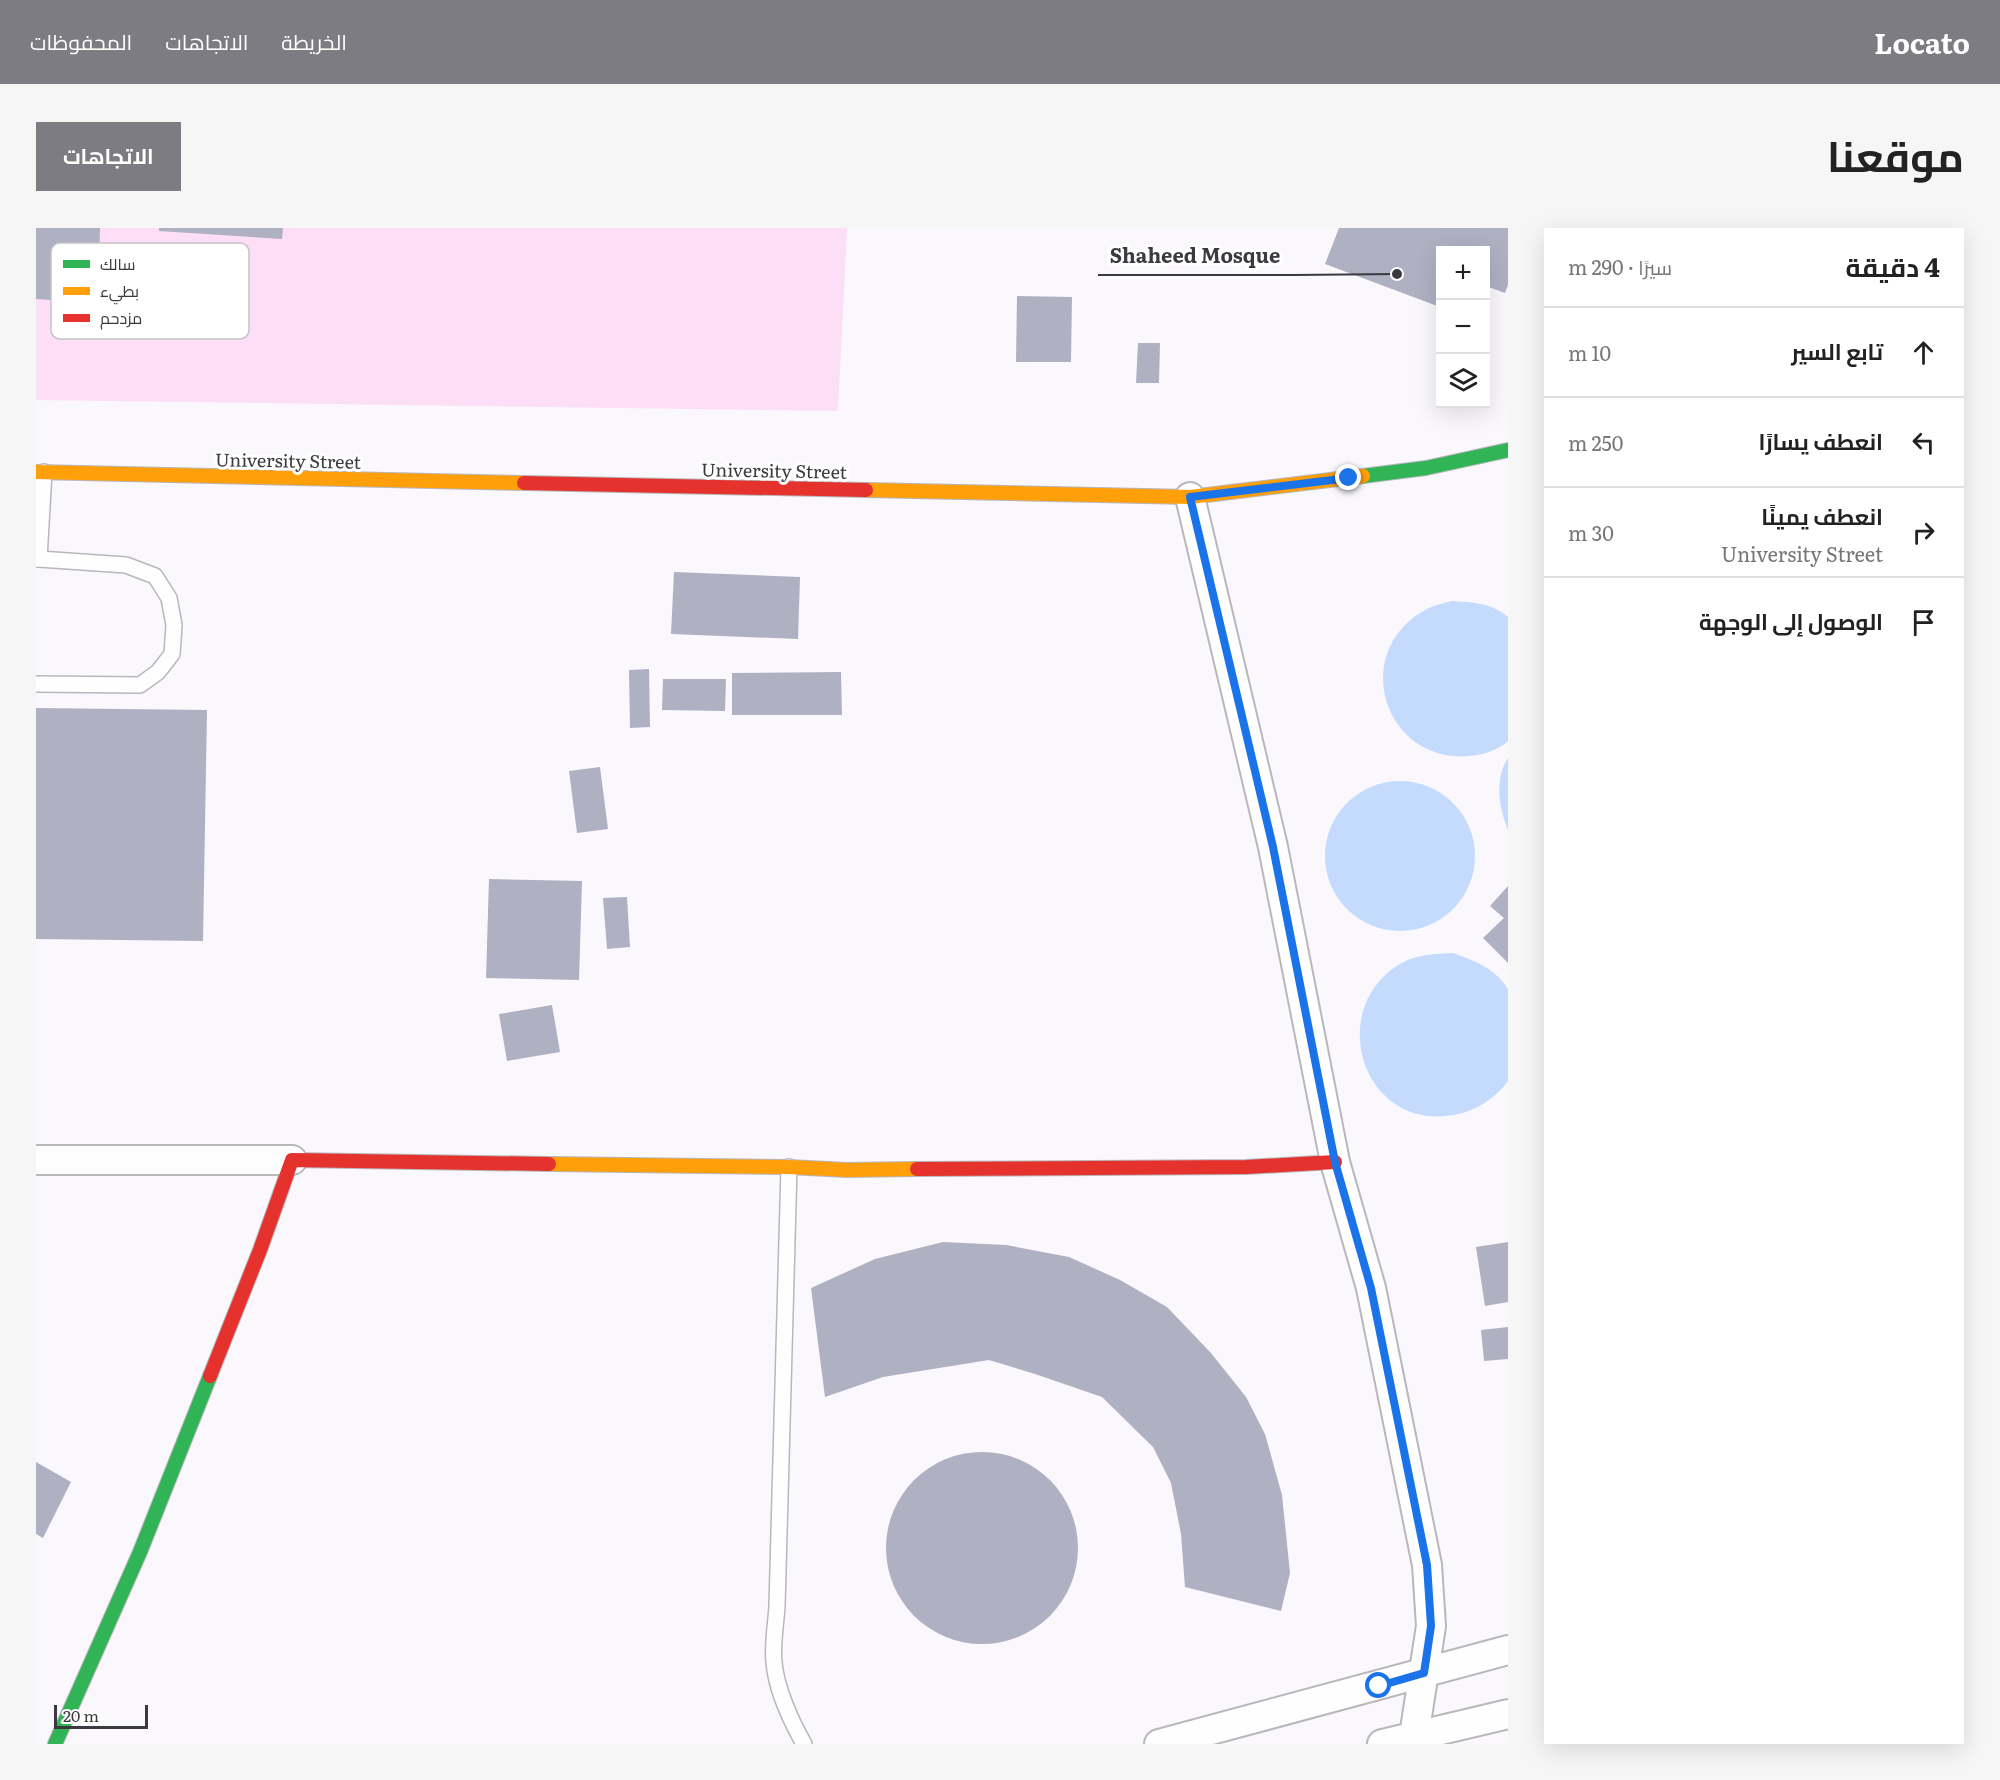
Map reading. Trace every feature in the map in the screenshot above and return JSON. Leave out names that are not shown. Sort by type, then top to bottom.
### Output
[{"type":"street","name":"University Street","points":[[40,472],[1190,497],[1426,468],[1508,450]]},
{"type":"street","points":[[1190,497],[1273,847],[1335,1162],[1371,1288],[1427,1565],[1431,1626],[1413,1736]]},
{"type":"street","points":[[36,1160],[292,1160],[789,1167],[847,1170],[1246,1167],[1335,1162]]},
{"type":"street","points":[[55,1744],[149,1531],[260,1250],[292,1160]]},
{"type":"street","points":[[1159,1744],[1508,1650]]},
{"type":"street","points":[[1382,1744],[1508,1714]]},
{"type":"lane","points":[[36,684],[140,685],[158,672],[172,654],[174,625],[169,598],[155,576],[126,565],[38,559],[40,472]]},
{"type":"lane","points":[[789,1167],[774,1662],[782,1694],[804,1744]]},
{"type":"shaded area","points":[[36,228],[847,228],[838,411],[36,400]]},
{"type":"water","points":[[1451,601],[1488,606],[1508,617],[1508,741],[1485,753],[1470,756],[1440,754],[1416,742],[1398,724],[1387,702],[1383,677],[1388,652],[1402,629],[1425,610]]},
{"type":"water","points":[[1508,758],[1508,830],[1500,803],[1499,784]]},
{"type":"water","points":[[1400,781],[1415,782],[1429,787],[1453,803],[1469,827],[1474,841],[1474,871],[1469,885],[1453,909],[1429,925],[1415,930],[1400,931],[1385,930],[1371,925],[1347,909],[1331,885],[1326,871],[1325,856],[1326,841],[1331,827],[1347,803],[1371,787],[1385,782]]},
{"type":"water","points":[[1453,953],[1491,970],[1508,989],[1508,1081],[1496,1095],[1473,1109],[1446,1116],[1416,1114],[1392,1102],[1374,1083],[1363,1060],[1360,1034],[1364,1007],[1377,983],[1400,964],[1419,956]]},
{"type":"building","points":[[36,228],[100,228],[100,243],[51,243],[51,300],[36,299]]},
{"type":"building","points":[[159,228],[283,228],[282,239],[159,231]]},
{"type":"building","points":[[1339,228],[1508,228],[1508,285],[1505,293],[1490,287],[1490,246],[1436,246],[1436,306],[1325,264]]},
{"type":"building","points":[[1017,296],[1072,297],[1071,362],[1016,362]]},
{"type":"building","points":[[1138,343],[1160,343],[1159,383],[1136,383]]},
{"type":"building","points":[[674,572],[800,577],[798,639],[671,634]]},
{"type":"building","points":[[649,669],[650,727],[630,728],[629,670]]},
{"type":"building","points":[[841,672],[842,715],[732,715],[732,673]]},
{"type":"building","points":[[663,679],[726,679],[725,711],[662,710]]},
{"type":"building","points":[[36,708],[207,710],[203,941],[36,939]]},
{"type":"building","points":[[600,767],[608,829],[577,833],[569,771]]},
{"type":"building","points":[[489,879],[582,881],[579,980],[486,978]]},
{"type":"building","points":[[1508,886],[1508,963],[1483,938],[1504,918],[1490,906]]},
{"type":"building","points":[[627,897],[630,947],[607,949],[603,898]]},
{"type":"building","points":[[552,1005],[560,1052],[507,1061],[499,1014]]},
{"type":"building","points":[[943,1242],[1006,1245],[1069,1257],[1120,1280],[1167,1307],[1211,1353],[1246,1397],[1265,1434],[1282,1495],[1290,1573],[1281,1611],[1185,1587],[1181,1534],[1171,1483],[1153,1447],[1102,1397],[989,1360],[883,1377],[825,1397],[811,1288],[875,1259]]},
{"type":"building","points":[[1508,1242],[1508,1302],[1485,1306],[1476,1247]]},
{"type":"building","points":[[1508,1327],[1508,1359],[1484,1361],[1481,1330]]},
{"type":"building","points":[[973,1452],[991,1452],[1019,1459],[1050,1480],[1071,1511],[1078,1548],[1071,1585],[1050,1616],[1019,1637],[991,1644],[973,1644],[937,1633],[908,1609],[897,1593],[890,1576],[886,1557],[886,1539],[897,1503],[921,1474],[937,1463],[954,1456]]},
{"type":"building","points":[[36,1462],[71,1482],[43,1538],[36,1534]]},
{"type":"traffic: fast","points":[[1363,476],[1426,468],[1508,450]]},
{"type":"traffic: fast","points":[[55,1744],[140,1552],[210,1376]]},
{"type":"traffic: slow","points":[[36,472],[524,483]]},
{"type":"traffic: slow","points":[[866,490],[1190,497],[1363,476]]},
{"type":"traffic: slow","points":[[549,1164],[789,1167],[847,1170],[917,1169]]},
{"type":"traffic: jam","points":[[524,483],[866,490]]},
{"type":"traffic: jam","points":[[210,1376],[260,1250],[292,1160],[549,1164]]},
{"type":"traffic: jam","points":[[917,1169],[1246,1167],[1335,1162]]},
{"type":"place","name":"Shaheed Mosque","points":[[1397,274]]},
{"type":"route","points":[[1349,478],[1190,497],[1273,847],[1335,1162],[1371,1288],[1427,1565],[1431,1626],[1424,1673],[1379,1686]]}]
